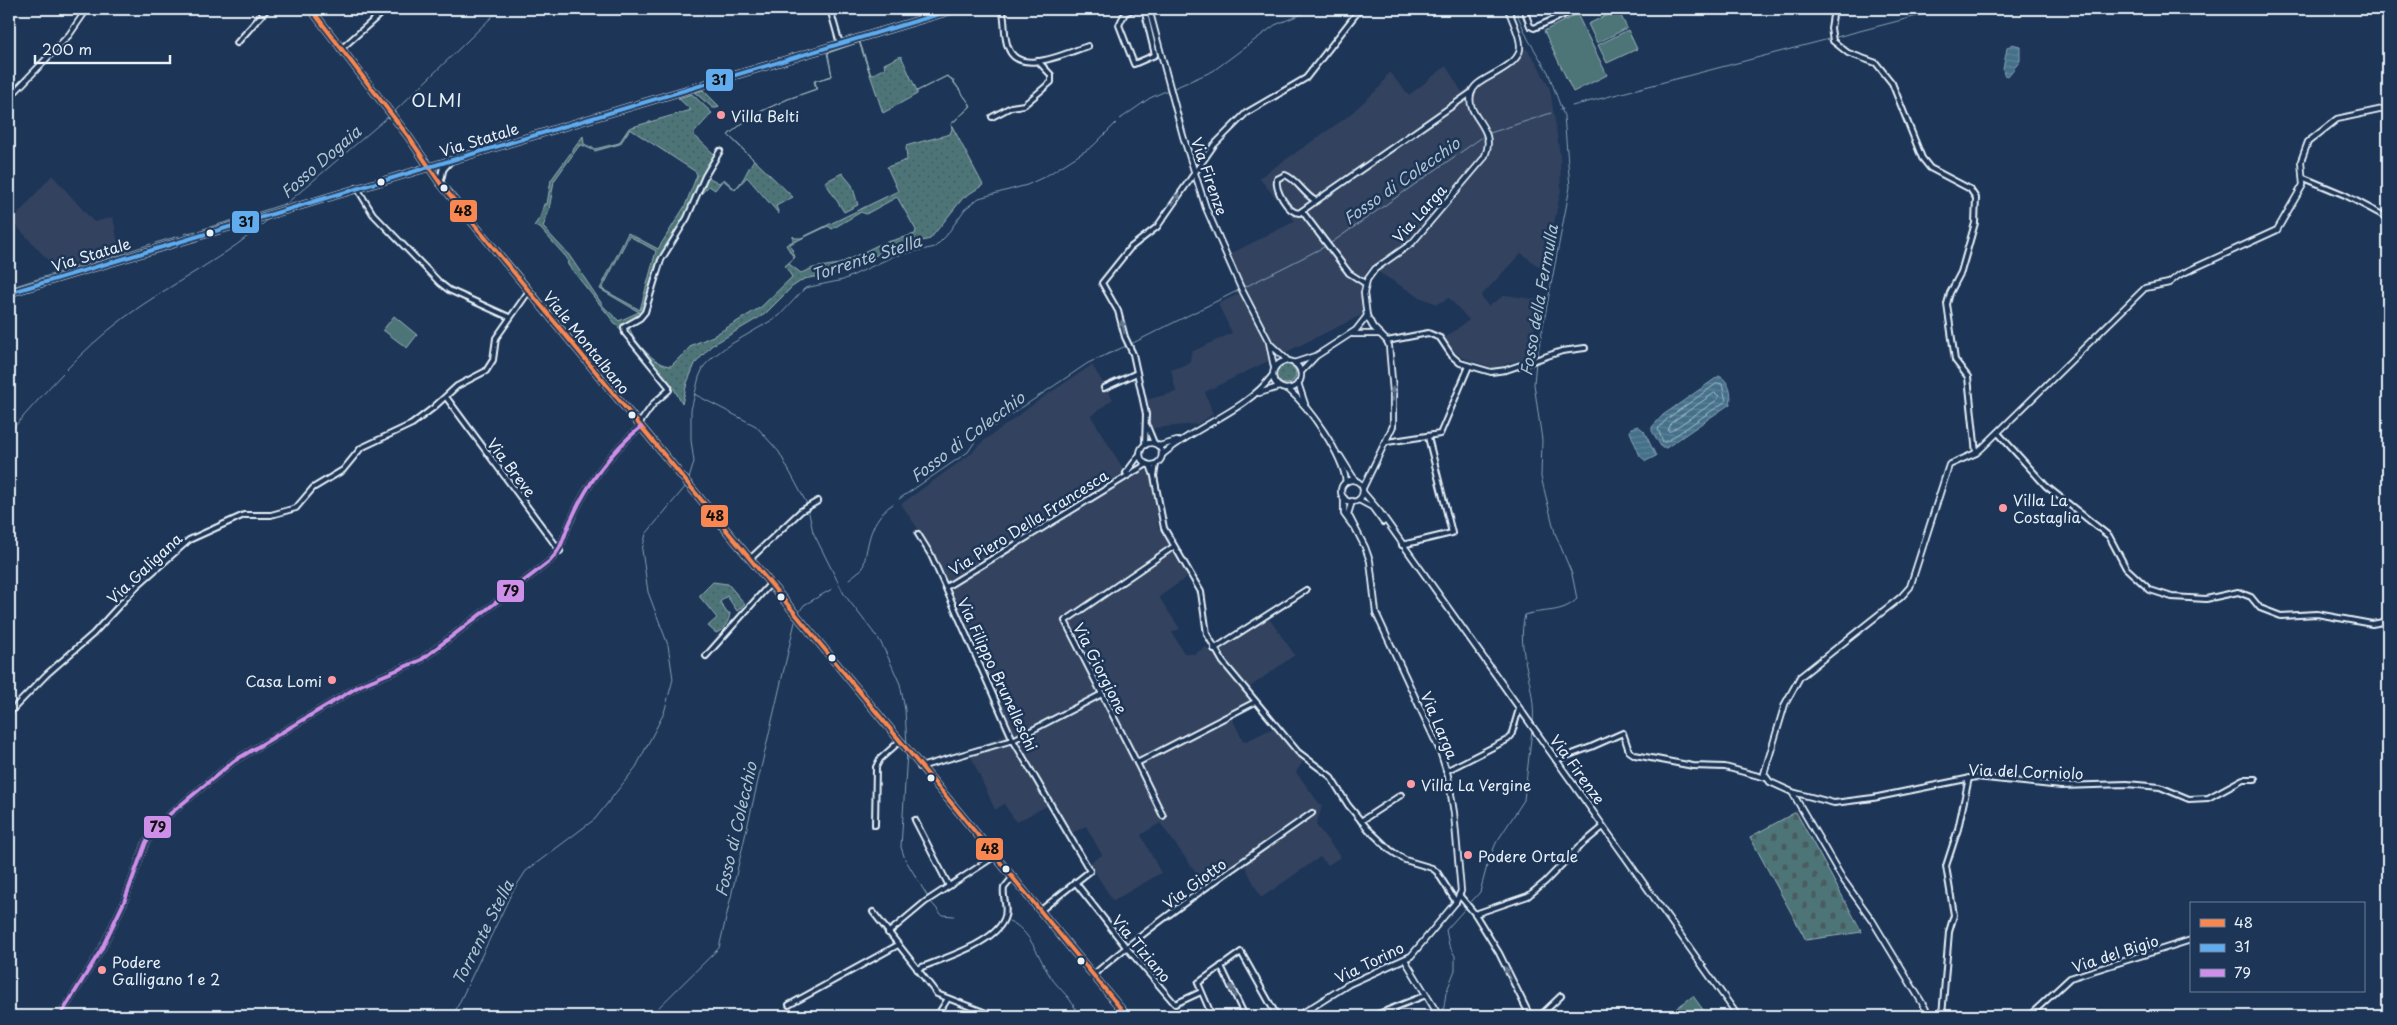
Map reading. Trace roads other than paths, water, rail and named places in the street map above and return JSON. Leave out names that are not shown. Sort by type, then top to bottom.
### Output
[{"type":"main road","name":"Viale Montalbano","points":[[310,9],[394,117],[440,183],[1127,1016]]},
{"type":"main road","name":"Via Statale","points":[[9,293],[956,9]]},
{"type":"main road","points":[[440,183],[443,170],[452,159]]},
{"type":"street","points":[[9,98],[69,34],[87,9]]},
{"type":"street","points":[[236,43],[267,9]]},
{"type":"street","points":[[341,49],[386,9]]},
{"type":"street","points":[[830,9],[840,44]]},
{"type":"street","points":[[1002,9],[1006,42],[1011,53],[1020,62],[1038,61],[1088,46]]},
{"type":"street","points":[[1134,9],[1125,13],[1119,25],[1134,64],[1155,55],[1144,9]]},
{"type":"street","name":"Via Firenze","points":[[1149,9],[1173,100],[1206,208],[1240,286],[1269,342],[1274,367],[1272,376]]},
{"type":"street","points":[[1162,454],[1147,424],[1137,373],[1118,311],[1102,283],[1130,248],[1157,227],[1214,145],[1246,113],[1306,78],[1360,9]]},
{"type":"street","points":[[1316,201],[1305,194],[1292,177],[1285,175],[1277,179],[1276,187],[1291,210],[1297,213],[1302,211],[1472,92],[1481,81],[1515,60],[1520,54],[1521,45],[1508,9]]},
{"type":"street","points":[[1524,9],[1530,26],[1534,28],[1577,9]]},
{"type":"street","points":[[1834,9],[1833,41],[1848,53],[1876,63],[1892,83],[1922,158],[1930,168],[1970,189],[1976,198],[1975,223],[1964,264],[1950,293],[1948,304],[1955,360],[1968,377],[1976,453]]},
{"type":"street","points":[[992,117],[1011,106],[1024,105],[1051,82],[1052,75],[1038,61]]},
{"type":"street","name":"Via Larga","points":[[1366,284],[1375,269],[1404,250],[1412,242],[1484,158],[1488,149],[1488,138],[1482,122],[1472,110],[1470,102],[1472,92]]},
{"type":"street","points":[[1766,778],[1764,770],[1776,730],[1785,704],[1796,682],[1806,671],[1906,592],[1915,575],[1949,465],[1976,453],[2145,288],[2169,283],[2179,275],[2277,230],[2299,194],[2304,178],[2302,156],[2308,142],[2314,136],[2345,116],[2388,108]]},
{"type":"street","points":[[60,1016],[102,948],[124,902],[146,842],[165,818],[234,761],[362,685],[421,660],[550,562],[560,551],[572,518],[608,458],[640,425],[654,402],[669,390],[669,387],[625,333],[624,327],[640,318],[645,312],[661,260],[687,218],[705,176],[720,151]]},
{"type":"street","points":[[2304,178],[2345,195],[2388,218]]},
{"type":"street","points":[[357,188],[373,214],[444,287],[508,318]]},
{"type":"street","points":[[1302,211],[1349,273],[1366,284],[1364,302],[1367,316],[1372,327],[1387,341],[1391,359],[1394,413],[1392,430],[1368,475],[1359,500],[1352,501],[1344,498]]},
{"type":"street","name":"Via Galigana","points":[[9,714],[47,674],[93,634],[136,587],[189,540],[244,514],[271,514],[296,508],[313,488],[340,472],[361,448],[412,424],[457,386],[489,368],[493,360],[494,341],[508,318],[529,291]]},
{"type":"street","points":[[1294,363],[1316,356],[1351,334],[1367,316]]},
{"type":"street","points":[[1351,334],[1360,332],[1381,334]]},
{"type":"street","points":[[1387,341],[1428,333],[1440,338],[1452,356],[1460,363],[1482,370],[1498,372],[1562,351],[1585,348]]},
{"type":"street","name":"Via Firenze","points":[[1269,342],[1287,360],[1294,363],[1301,372]]},
{"type":"street","points":[[1255,394],[1279,387],[1288,389],[1298,383],[1301,372],[1316,356]]},
{"type":"street","points":[[1274,367],[1280,362],[1287,360]]},
{"type":"street","points":[[1387,442],[1440,434],[1469,366]]},
{"type":"street","points":[[1104,388],[1137,373]]},
{"type":"street","points":[[1154,476],[1156,464],[1162,454],[1181,440],[1255,394],[1272,376],[1279,387]]},
{"type":"street","name":"Via Firenze","points":[[1298,383],[1305,406]]},
{"type":"street","name":"Via Firenze","points":[[1288,389],[1305,406],[1396,538]]},
{"type":"street","name":"Via Breve","points":[[446,397],[560,551]]},
{"type":"street","points":[[1123,477],[1135,464],[1145,445],[1147,424]]},
{"type":"street","points":[[1998,433],[2046,486],[2109,536],[2126,568],[2150,590],[2172,597],[2206,599],[2240,592],[2251,597],[2260,608],[2281,616],[2317,614],[2372,624],[2388,621]]},
{"type":"street","points":[[1402,545],[1452,533],[1428,437]]},
{"type":"street","points":[[1145,445],[1181,440]]},
{"type":"street","name":"Via Firenze","points":[[1332,447],[1343,467],[1346,482],[1342,490],[1344,498]]},
{"type":"street","points":[[1140,454],[1154,476],[1164,528],[1200,592],[1207,634],[1214,649],[1255,702],[1298,752],[1330,776],[1361,821],[1390,850],[1405,860],[1432,868],[1456,902]]},
{"type":"street","points":[[1148,464],[1156,464]]},
{"type":"street","name":"Via Piero Della Francesca","points":[[946,587],[1123,477],[1148,464]]},
{"type":"street","points":[[1346,482],[1357,481],[1368,475]]},
{"type":"street","name":"Via Larga","points":[[1344,498],[1344,514],[1362,540],[1370,561],[1376,613],[1440,751],[1446,771],[1454,813],[1461,884],[1460,896]]},
{"type":"street","name":"Via Firenze","points":[[1359,500],[1372,507],[1402,545],[1738,1016]]},
{"type":"street","points":[[750,559],[805,509],[818,501]]},
{"type":"street","name":"Via Larga","points":[[1352,501],[1348,512],[1353,526]]},
{"type":"street","name":"Via Filippo Brunelleschi","points":[[918,534],[931,555],[946,587],[1013,740],[1090,871],[1041,910]]},
{"type":"street","name":"Via Giorgione","points":[[1163,816],[1064,621],[1173,547]]},
{"type":"street","points":[[706,656],[770,584]]},
{"type":"street","points":[[1214,649],[1306,590]]},
{"type":"street","points":[[920,767],[1013,740],[1102,694]]},
{"type":"street","points":[[1137,763],[1255,702]]},
{"type":"street","points":[[1446,771],[1508,740],[1511,736],[1519,708]]},
{"type":"street","points":[[1556,760],[1622,733],[1627,741],[1629,751],[1635,756],[1693,766],[1725,767],[1766,778],[1792,792],[1842,878],[1872,920],[1930,1016]]},
{"type":"street","points":[[875,825],[876,767],[882,757],[901,743]]},
{"type":"street","points":[[1942,1016],[1949,932],[1954,915],[1946,866],[1958,829],[1969,778]]},
{"type":"street","name":"Via del Corniolo","points":[[1792,792],[1834,803],[1873,798],[1969,778],[2061,786],[2127,784],[2160,786],[2189,799],[2208,798],[2243,779],[2255,779]]},
{"type":"street","points":[[1361,821],[1401,795]]},
{"type":"street","name":"Via Giotto","points":[[1093,975],[1126,947],[1209,885],[1312,813]]},
{"type":"street","points":[[916,820],[949,886]]},
{"type":"street","points":[[1476,914],[1528,896],[1539,888],[1578,847],[1603,827]]},
{"type":"street","points":[[888,933],[920,906],[995,856]]},
{"type":"street","points":[[917,969],[974,946],[997,929],[1004,921],[1006,913],[1004,888],[1013,877]]},
{"type":"street","name":"Via Tiziano","points":[[1075,882],[1126,947],[1175,1004],[1200,992]]},
{"type":"street","points":[[1448,890],[1458,890],[1461,884]]},
{"type":"street","points":[[1460,896],[1476,914],[1499,953],[1530,1016]]},
{"type":"street","name":"Via Torino","points":[[1298,1016],[1349,984],[1405,960],[1421,946],[1460,896]]},
{"type":"street","points":[[872,912],[935,992],[946,1000],[994,1016]]},
{"type":"street","name":"Via del Bigio","points":[[2029,1016],[2070,978],[2190,940]]},
{"type":"street","points":[[789,1005],[898,946]]},
{"type":"street","points":[[1212,1016],[1200,992],[1198,983],[1242,952],[1278,1016]]},
{"type":"street","points":[[1405,960],[1439,1016]]},
{"type":"street","points":[[1221,966],[1244,1016]]},
{"type":"street","points":[[1373,1016],[1426,995]]},
{"type":"street","points":[[1540,1016],[1561,996]]},
{"type":"street","points":[[937,1016],[946,1000]]},
{"type":"street","points":[[1393,1009],[1396,1016]]},
{"type":"water","points":[[2012,44],[2020,46],[2020,61],[2008,76],[2004,75],[2003,69],[2007,48]]},
{"type":"water","points":[[1719,376],[1725,380],[1729,387],[1730,404],[1666,448],[1662,448],[1652,431],[1652,427],[1663,415]]},
{"type":"water","points":[[1638,426],[1644,431],[1656,456],[1646,461],[1640,456],[1630,432],[1631,428]]},
{"type":"waterway","name":"Fosso Dogaia","points":[[392,114],[500,9]]},
{"type":"waterway","name":"Torrente Stella","points":[[1172,89],[1213,71],[1275,25],[1314,9]]},
{"type":"waterway","name":"Fosso della Fermulla","points":[[1515,9],[1528,39],[1548,72],[1564,116],[1570,187],[1537,357]]},
{"type":"waterway","points":[[1572,106],[1944,9]]},
{"type":"waterway","name":"Torrente Stella","points":[[688,482],[694,462],[691,440],[691,410],[699,377],[704,366],[713,357],[726,347],[779,316],[805,288],[843,280],[894,256],[935,247],[946,236],[965,209],[979,198],[1027,185],[1046,176],[1093,146],[1120,119],[1150,98],[1168,90]]},
{"type":"waterway","name":"Fosso di Colecchio","points":[[1490,133],[1551,113]]},
{"type":"waterway","name":"Fosso Dogaia","points":[[280,209],[389,116]]},
{"type":"waterway","name":"Fosso di Colecchio","points":[[1331,243],[1484,136]]},
{"type":"waterway","points":[[247,216],[287,203]]},
{"type":"waterway","points":[[203,229],[244,217]]},
{"type":"waterway","name":"Fosso Dogaia","points":[[9,433],[64,372],[108,330],[142,305],[236,245],[271,217]]},
{"type":"waterway","points":[[184,234],[196,231]]},
{"type":"waterway","points":[[155,243],[179,236]]},
{"type":"waterway","points":[[93,262],[151,244]]},
{"type":"waterway","name":"Fosso di Colecchio","points":[[1245,287],[1324,247]]},
{"type":"waterway","points":[[9,288],[88,263]]},
{"type":"waterway","name":"Fosso di Colecchio","points":[[1131,344],[1239,290]]},
{"type":"waterway","name":"Fosso di Colecchio","points":[[899,499],[968,452],[978,437],[1088,363],[1126,346]]},
{"type":"waterway","name":"Fosso della Fermulla","points":[[1533,724],[1532,696],[1523,642],[1525,615],[1559,609],[1577,599],[1572,574],[1555,533],[1541,477],[1542,440],[1534,384],[1536,361]]},
{"type":"waterway","points":[[694,394],[756,426],[779,452],[807,504],[813,532],[844,594],[880,641],[900,684],[905,710],[907,746]]},
{"type":"waterway","name":"Torrente Stella","points":[[453,1016],[511,894],[526,871],[595,819],[636,767],[664,713],[673,679],[668,645],[648,592],[642,550],[646,534],[686,486]]},
{"type":"waterway","name":"Fosso di Colecchio","points":[[849,579],[863,568],[871,532],[879,517],[893,504]]},
{"type":"waterway","name":"Fosso di Colecchio","points":[[799,612],[804,605],[832,589]]},
{"type":"waterway","name":"Fosso di Colecchio","points":[[650,1016],[719,948],[795,622]]},
{"type":"waterway","name":"Fosso della Fermulla","points":[[1443,1013],[1446,993],[1455,970],[1455,956],[1449,945],[1446,930],[1480,892],[1488,862],[1496,843],[1524,800],[1532,730]]},
{"type":"waterway","points":[[907,752],[901,847],[905,859],[928,897]]},
{"type":"waterway","points":[[931,902],[942,915],[954,916]]},
{"type":"waterway","points":[[1009,921],[1028,937],[1050,976],[1069,999],[1079,1016]]},
{"type":"place","name":"Villa Belti","points":[[721,115]]},
{"type":"place","name":"Villa La Costaglia","points":[[2003,508]]},
{"type":"place","name":"Casa Lomi","points":[[332,680]]},
{"type":"place","name":"Villa La Vergine","points":[[1411,784]]},
{"type":"place","name":"Podere Ortale","points":[[1468,855]]},
{"type":"place","name":"Podere Galligano 1 e 2","points":[[102,970]]},
{"type":"district","name":"OLMI","points":[[437,99]]}]
